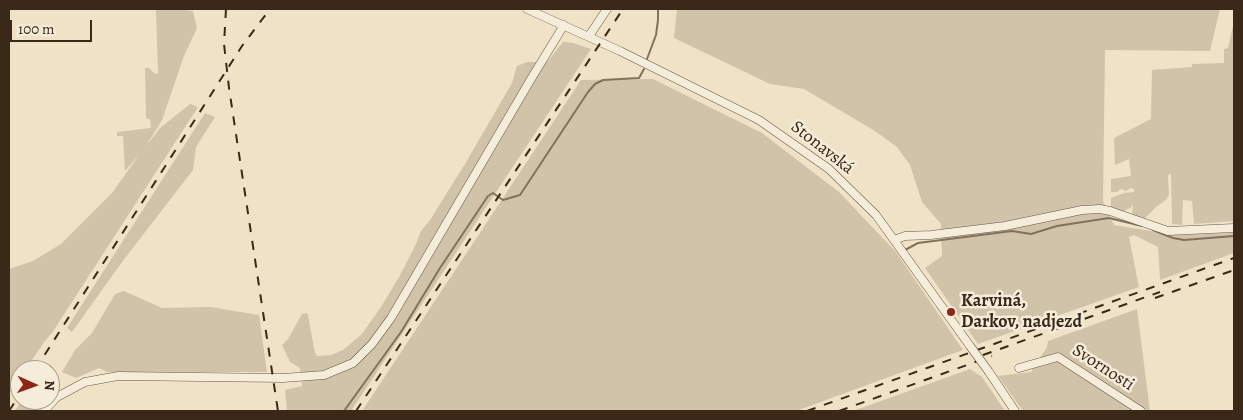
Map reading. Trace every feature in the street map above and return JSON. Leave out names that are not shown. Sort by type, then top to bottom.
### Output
[{"type":"street","name":"Stonavská","points":[[527,9],[588,36],[735,108],[765,125],[829,169],[876,215],[1015,411]]},
{"type":"street","points":[[588,36],[607,9]]},
{"type":"street","points":[[44,411],[57,398],[85,382],[118,376],[283,378],[324,375],[353,363],[372,344],[391,318],[564,25]]},
{"type":"street","points":[[894,240],[905,236],[931,235],[1005,226],[1082,210],[1100,209],[1168,231],[1234,228]]},
{"type":"street","name":"Svornosti","points":[[1019,368],[1058,357],[1141,411]]},
{"type":"shaded area","points":[[180,9],[193,11],[197,28],[184,56],[162,120],[146,146],[160,128],[190,104],[198,107],[52,333],[32,360],[10,360],[9,395],[9,269],[33,261],[61,244],[112,193],[139,155],[125,171],[123,136],[117,136],[117,132],[151,128],[150,119],[147,119],[146,116],[145,68],[149,68],[158,74],[156,10]]},
{"type":"shaded area","points":[[677,9],[1220,9],[1210,51],[1105,50],[1103,201],[1114,225],[1175,235],[1234,233],[1234,253],[1160,280],[1158,247],[1134,235],[1129,237],[1139,287],[978,344],[925,268],[942,256],[941,224],[922,202],[910,165],[897,147],[875,131],[804,89],[770,84],[674,38]]},
{"type":"shaded area","points":[[1234,21],[1234,221],[1194,224],[1192,201],[1183,200],[1182,225],[1172,224],[1171,174],[1168,175],[1169,195],[1166,200],[1144,219],[1132,215],[1133,205],[1122,212],[1111,208],[1111,198],[1124,193],[1134,192],[1134,189],[1130,188],[1126,191],[1121,189],[1117,192],[1111,192],[1111,179],[1131,176],[1129,159],[1115,165],[1114,138],[1151,119],[1152,70],[1192,67],[1192,64],[1224,63],[1224,49],[1228,48]]},
{"type":"shaded area","points":[[563,42],[591,49],[351,411],[287,411],[285,390],[302,386],[300,368],[290,362],[282,345],[288,339],[302,314],[307,313],[308,315],[317,356],[331,355],[343,350],[362,334],[399,277],[421,231],[465,164],[512,83],[517,66],[527,62],[547,62]]},
{"type":"shaded area","points":[[653,79],[762,133],[839,192],[896,252],[963,350],[796,411],[362,411],[581,80]]},
{"type":"shaded area","points":[[205,113],[215,117],[196,147],[193,170],[122,262],[72,332],[67,328]]},
{"type":"shaded area","points":[[124,291],[162,308],[210,307],[259,315],[267,372],[107,372],[99,368],[76,378],[62,372],[75,350],[92,333],[115,294]]},
{"type":"shaded area","points":[[1137,309],[1150,411],[1023,411],[998,376],[1031,372],[1047,347],[1048,341]]},
{"type":"shaded area","points":[[970,369],[982,377],[1005,411],[853,411]]},
{"type":"shaded area","points":[[16,410],[37,410],[36,411]]},
{"type":"waterway","points":[[647,59],[656,35],[658,9]]},
{"type":"waterway","points":[[344,411],[401,332],[440,268],[488,196],[493,193],[503,200],[520,195],[595,84],[603,80],[639,78],[644,69]]},
{"type":"waterway","points":[[905,250],[918,243],[1012,231],[1031,234],[1057,226],[1109,218],[1142,226]]},
{"type":"waterway","points":[[1153,230],[1184,240],[1234,236]]},
{"type":"railway","points":[[226,9],[224,44],[229,88],[278,411]]},
{"type":"railway","points":[[41,360],[242,46],[270,9]]},
{"type":"railway","points":[[356,411],[623,9]]},
{"type":"railway","points":[[807,411],[1234,258]]},
{"type":"railway","points":[[1155,298],[1234,270]]},
{"type":"railway","points":[[983,355],[1160,292]]},
{"type":"railway","points":[[839,411],[992,356]]},
{"type":"place","name":"Karviná, Darkov, nadjezd","points":[[951,312]]}]
